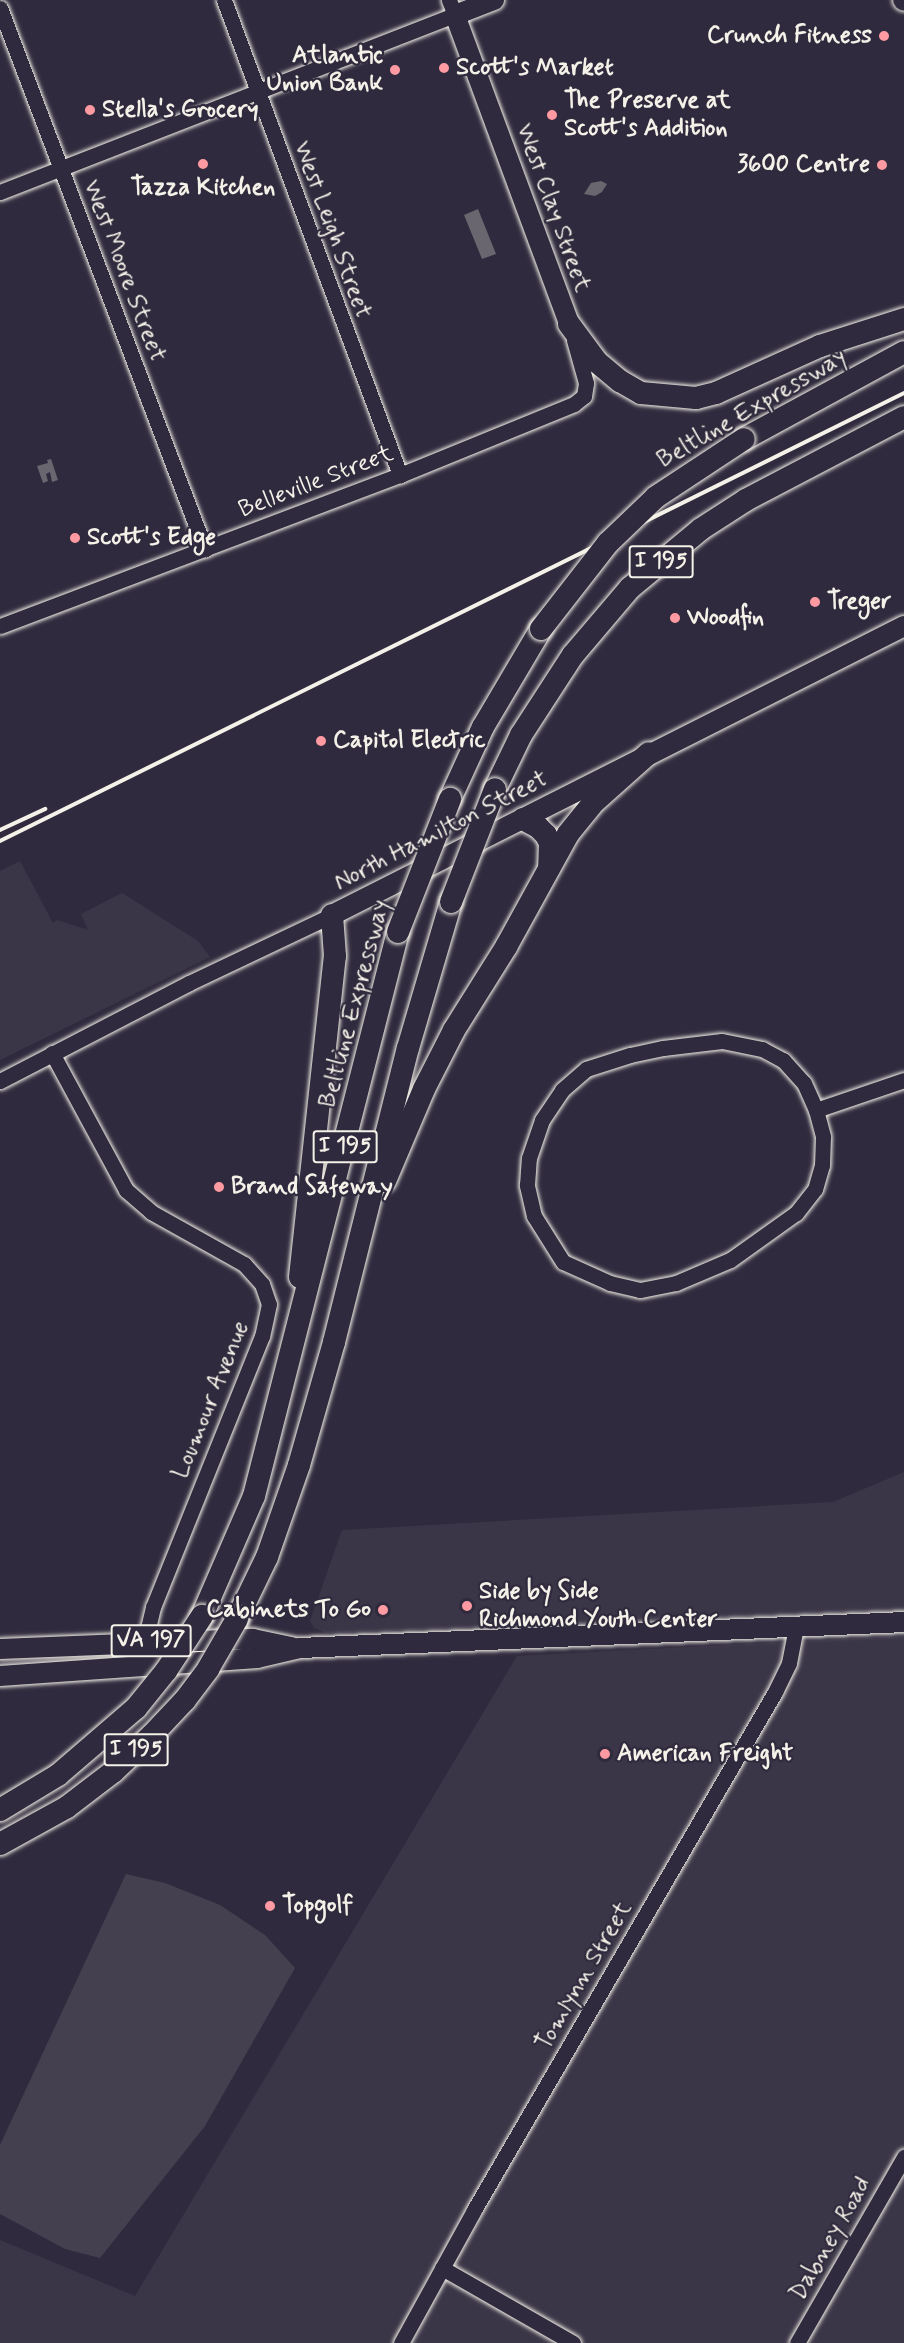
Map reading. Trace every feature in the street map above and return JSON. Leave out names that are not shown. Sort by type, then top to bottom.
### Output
[{"type":"highway","points":[[569,324],[597,362],[620,381],[640,393],[696,398],[716,393],[820,346],[904,319]]},
{"type":"highway","name":"Beltline Expressway","points":[[0,1810],[58,1775],[136,1708],[166,1671],[202,1616],[254,1496],[291,1362],[398,932],[450,799],[483,728],[541,629],[608,543],[656,497],[744,439],[904,352]]},
{"type":"highway","name":"I 195","points":[[0,1844],[67,1807],[112,1772],[185,1700],[208,1669],[237,1618],[267,1557],[299,1466],[334,1342],[408,1048],[451,902],[495,789],[521,735],[573,655],[600,620],[630,588],[701,530],[746,500],[904,417]]},
{"type":"highway","points":[[359,1237],[424,1089],[454,1030],[506,947],[568,834],[592,804],[649,753]]},
{"type":"highway","points":[[523,819],[538,827],[546,835],[550,843],[549,870]]},
{"type":"highway","points":[[291,1362],[335,956],[332,915]]},
{"type":"main road","points":[[452,7],[494,0]]},
{"type":"main road","name":"West Clay Street","points":[[452,7],[569,324]]},
{"type":"main road","name":"North Hamilton Street","points":[[332,915],[904,626]]},
{"type":"main road","name":"VA 197","points":[[0,1676],[257,1658],[300,1648],[904,1622]]},
{"type":"main road","name":"VA 197","points":[[0,1649],[145,1641],[253,1639],[300,1648]]},
{"type":"street","name":"West Leigh Street","points":[[224,0],[400,475]]},
{"type":"street","points":[[0,192],[257,91],[452,7]]},
{"type":"street","name":"West Moore Street","points":[[0,8],[205,549]]},
{"type":"street","name":"West Clay Street","points":[[547,416],[580,401],[586,389],[569,324]]},
{"type":"street","name":"Belleville Street","points":[[1,622],[205,549],[547,416]]},
{"type":"street","name":"North Hamilton Street","points":[[0,1081],[332,915]]},
{"type":"street","points":[[722,1041],[757,1046],[783,1060],[804,1083],[816,1110],[823,1137],[822,1165],[815,1189],[796,1213],[730,1260],[676,1283],[640,1290],[610,1283],[583,1272],[563,1262],[534,1216],[527,1185],[529,1158],[542,1120],[562,1090],[586,1070],[663,1048],[722,1041]]},
{"type":"street","name":"Loumour Avenue","points":[[52,1053],[126,1190],[151,1212],[244,1264],[262,1284],[268,1304],[262,1336],[153,1607],[140,1666]]},
{"type":"street","points":[[816,1110],[904,1080]]},
{"type":"street","name":"Tomlynn Street","points":[[400,2343],[775,1692],[789,1663],[796,1627]]},
{"type":"street","name":"Dabney Road","points":[[797,2343],[904,2157]]},
{"type":"street","points":[[442,2268],[573,2343]]},
{"type":"shaded area","points":[[601,181],[607,184],[602,192],[595,196],[584,194],[591,183]]},
{"type":"shaded area","points":[[478,209],[496,254],[482,259],[464,215]]},
{"type":"shaded area","points":[[51,459],[58,480],[52,482],[50,472],[46,474],[48,481],[43,483],[37,466],[48,463],[47,460]]},
{"type":"shaded area","points":[[20,861],[53,923],[57,920],[88,930],[81,914],[122,893],[198,941],[210,957],[0,1060],[0,871]]},
{"type":"shaded area","points":[[904,1472],[904,1610],[326,1633],[314,1628],[310,1621],[342,1530],[833,1502]]},
{"type":"shaded area","points":[[904,1636],[904,2343],[0,2343],[0,2240],[135,2296],[517,1656]]},
{"type":"shaded area","points":[[126,1874],[165,1883],[220,1905],[265,1935],[295,1968],[205,2126],[100,2258],[65,2249],[0,2214],[0,2145]]},
{"type":"railway","points":[[0,841],[904,393]]},
{"type":"railway","points":[[0,830],[45,809]]},
{"type":"place","name":"Crunch Fitness","points":[[884,36]]},
{"type":"place","name":"Scott's Market","points":[[444,68]]},
{"type":"place","name":"Atlantic Union Bank","points":[[395,70]]},
{"type":"place","name":"Stella's Grocery","points":[[90,110]]},
{"type":"place","name":"The Preserve at Scott's Addition","points":[[552,115]]},
{"type":"place","name":"Tazza Kitchen","points":[[203,164]]},
{"type":"place","name":"3600 Centre","points":[[882,165]]},
{"type":"place","name":"Scott's Edge","points":[[75,538]]},
{"type":"place","name":"Treger","points":[[815,602]]},
{"type":"place","name":"Woodfin","points":[[675,618]]},
{"type":"place","name":"Capitol Electric","points":[[321,741]]},
{"type":"place","name":"Brand Safeway","points":[[219,1187]]},
{"type":"place","name":"Side by Side Richmond Youth Center","points":[[467,1606]]},
{"type":"place","name":"Cabinets To Go","points":[[383,1610]]},
{"type":"place","name":"American Freight","points":[[605,1754]]},
{"type":"place","name":"Topgolf","points":[[270,1906]]}]
